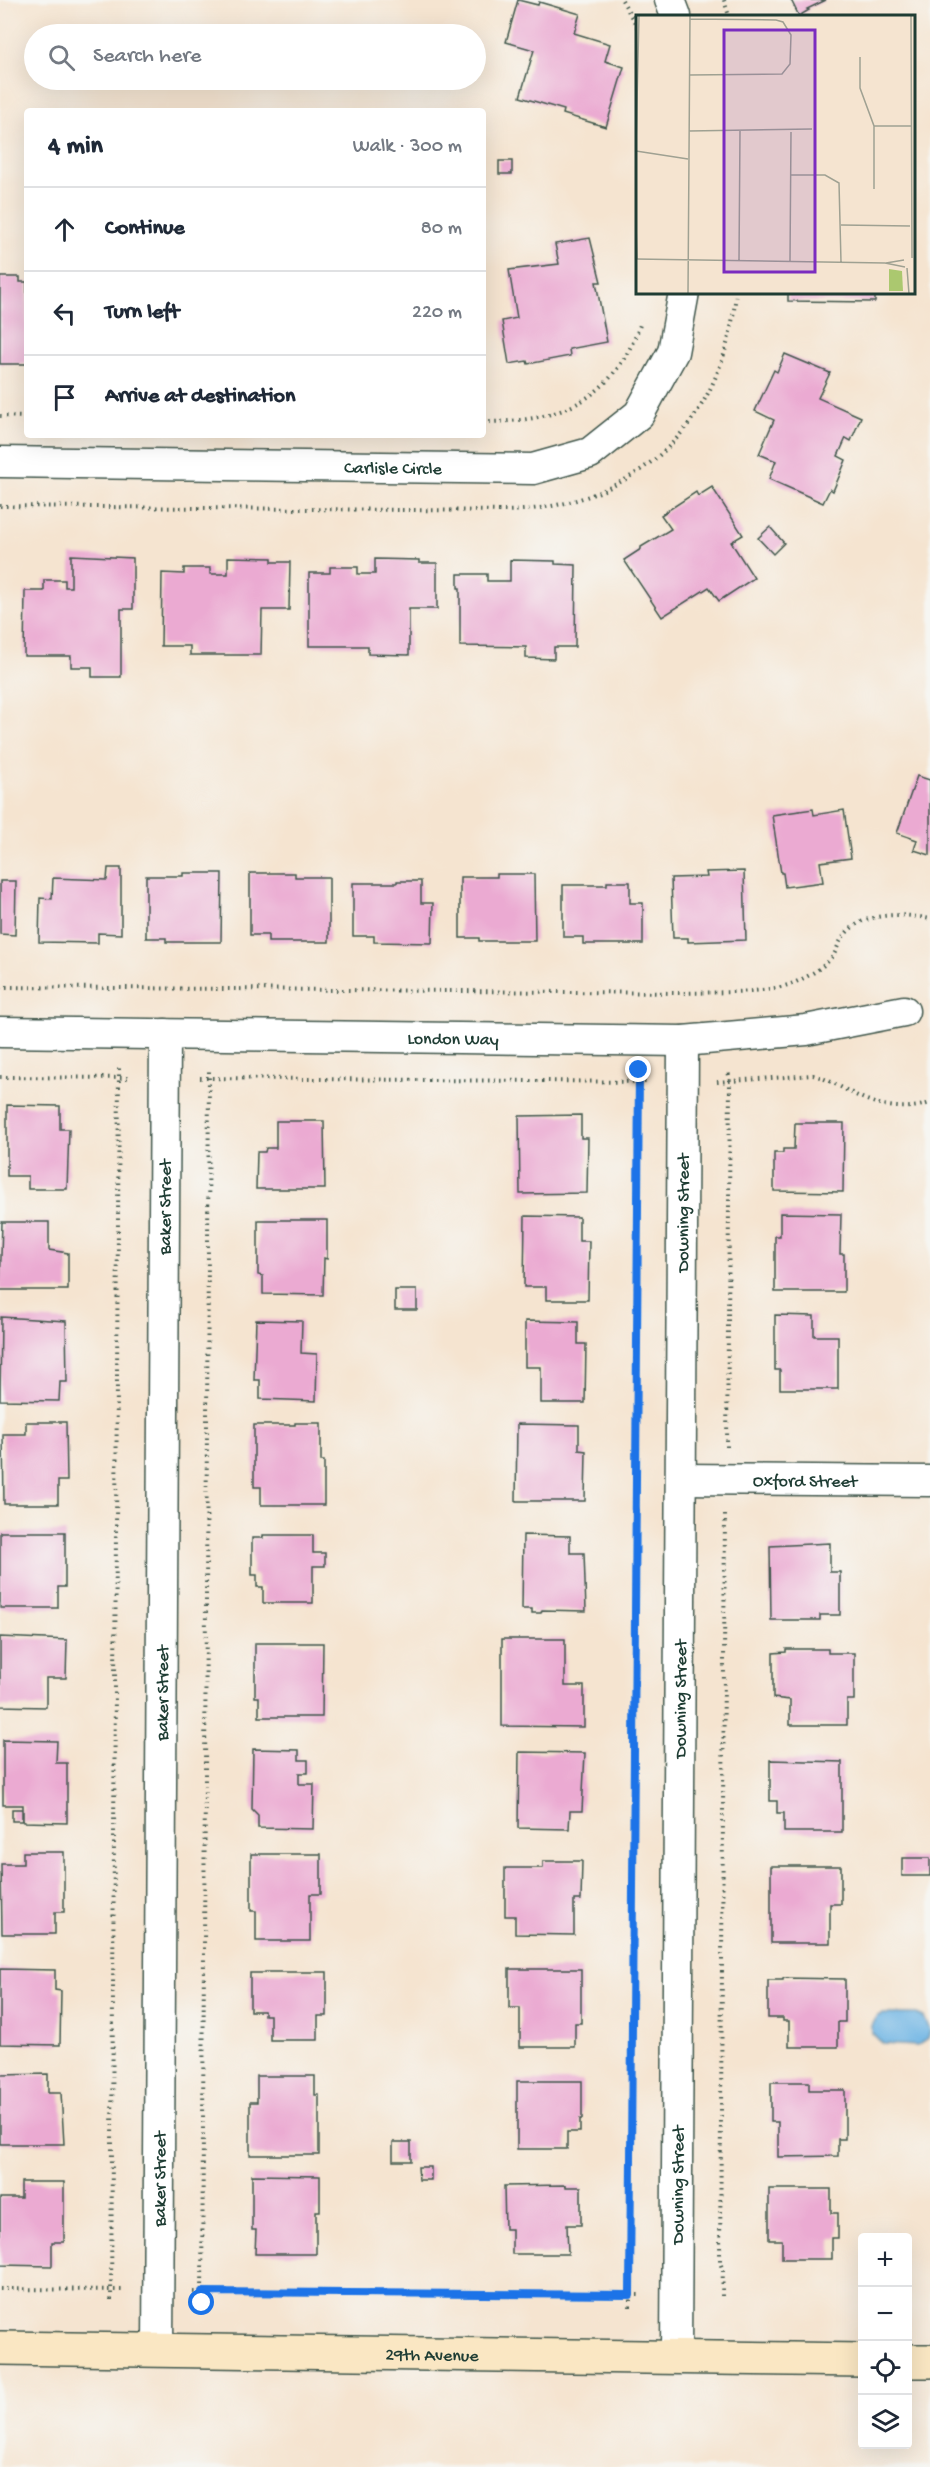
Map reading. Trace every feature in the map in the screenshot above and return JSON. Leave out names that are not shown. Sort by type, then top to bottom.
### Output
[{"type":"street","points":[[670,0],[676,15]]},
{"type":"street","name":"Carlisle Circle","points":[[0,462],[533,469],[590,453],[639,414],[673,352],[684,294]]},
{"type":"street","name":"London Way","points":[[0,1032],[683,1041],[806,1030],[904,1011]]},
{"type":"street","name":"Baker Street","points":[[158,2351],[165,1034]]},
{"type":"street","name":"Downing Street","points":[[676,2357],[683,1041]]},
{"type":"street","name":"Oxford Street","points":[[681,1479],[930,1481]]},
{"type":"street","name":"29th Avenue","points":[[0,2348],[858,2360]]},
{"type":"street","points":[[912,2361],[930,2361]]},
{"type":"path","points":[[622,0],[636,24]]},
{"type":"path","points":[[724,0],[729,15]]},
{"type":"path","points":[[486,422],[538,419],[555,415],[587,397],[604,383],[622,362],[636,336],[643,313]]},
{"type":"path","points":[[0,416],[24,417]]},
{"type":"path","points":[[0,987],[726,991],[793,983],[830,959],[843,936],[865,921],[896,915],[930,919]]},
{"type":"path","points":[[111,2300],[119,1065]]},
{"type":"path","points":[[202,2303],[209,1065]]},
{"type":"path","points":[[727,1068],[730,1082],[727,1447]]},
{"type":"path","points":[[630,2307],[639,1070]]},
{"type":"path","points":[[713,1082],[813,1075],[824,1078],[877,1104],[907,1107],[930,1103]]},
{"type":"path","points":[[0,1077],[132,1078]]},
{"type":"path","points":[[196,1078],[652,1082]]},
{"type":"path","points":[[722,2296],[723,2271],[720,2250],[725,1512]]},
{"type":"path","points":[[0,2289],[123,2290]]},
{"type":"path","points":[[190,2292],[643,2295]]},
{"type":"water","points":[[917,2014],[924,2017],[930,2030],[928,2038],[917,2046],[883,2044],[872,2033],[872,2026],[877,2016]]},
{"type":"building","points":[[518,0],[538,5],[539,2],[580,14],[574,33],[610,44],[605,61],[624,67],[606,127],[563,114],[564,110],[520,97],[534,50],[506,42]]},
{"type":"building","points":[[791,0],[826,0],[807,9],[809,10],[798,15]]},
{"type":"building","points":[[499,161],[512,161],[512,174],[499,174]]},
{"type":"building","points":[[590,238],[601,282],[596,282],[607,342],[569,349],[570,356],[528,364],[527,361],[509,364],[502,321],[517,318],[509,270],[559,264],[555,244]]},
{"type":"building","points":[[0,277],[20,277],[20,282],[24,282],[24,364],[0,364]]},
{"type":"building","points":[[788,294],[875,294],[875,302],[788,301]]},
{"type":"building","points":[[785,354],[830,373],[818,398],[861,417],[851,441],[846,438],[838,456],[846,460],[833,491],[830,489],[823,503],[769,479],[776,461],[759,454],[774,420],[755,411],[774,370],[777,372]]},
{"type":"building","points":[[712,487],[743,535],[731,542],[754,578],[719,601],[709,587],[662,617],[624,560],[671,529],[661,515],[696,492],[698,496]]},
{"type":"building","points":[[770,527],[784,543],[773,554],[758,538]]},
{"type":"building","points":[[71,555],[133,558],[133,609],[121,609],[121,677],[92,677],[92,667],[71,667],[71,656],[24,656],[25,591],[44,591],[44,580],[65,580],[65,587],[71,587]]},
{"type":"building","points":[[228,557],[272,558],[272,562],[290,562],[289,610],[262,610],[261,655],[190,655],[190,646],[161,646],[162,573],[184,574],[184,568],[210,568],[210,574],[228,574]]},
{"type":"building","points":[[375,559],[419,560],[419,563],[437,563],[437,609],[409,609],[409,655],[368,654],[368,646],[309,646],[309,573],[330,573],[330,567],[358,567],[358,574],[375,574]]},
{"type":"building","points":[[510,560],[555,561],[555,564],[576,565],[575,647],[554,647],[554,659],[526,658],[526,647],[460,646],[458,574],[487,574],[487,581],[510,581]]},
{"type":"building","points":[[917,776],[930,780],[930,855],[914,850],[917,840],[897,833]]},
{"type":"building","points":[[813,809],[814,815],[844,810],[851,858],[820,862],[823,882],[785,887],[772,815]]},
{"type":"building","points":[[108,868],[121,868],[121,934],[98,933],[98,943],[39,942],[40,898],[52,899],[53,878],[107,880]]},
{"type":"building","points":[[744,871],[746,940],[688,942],[688,938],[673,938],[671,878],[707,877],[706,872]]},
{"type":"building","points":[[183,873],[222,873],[221,942],[166,942],[166,938],[146,938],[146,876],[183,876]]},
{"type":"building","points":[[250,873],[295,873],[295,877],[329,877],[329,942],[268,942],[268,935],[250,935]]},
{"type":"building","points":[[497,874],[534,874],[535,941],[479,941],[479,938],[460,938],[460,877],[497,877]]},
{"type":"building","points":[[0,881],[16,881],[15,935],[0,934]]},
{"type":"building","points":[[397,881],[421,881],[421,903],[433,903],[432,943],[374,942],[374,936],[353,936],[353,883],[397,883]]},
{"type":"building","points":[[607,882],[630,882],[630,903],[643,903],[643,944],[583,944],[583,937],[563,937],[563,885],[607,885]]},
{"type":"building","points":[[7,1105],[60,1106],[60,1129],[69,1129],[67,1189],[28,1189],[28,1176],[7,1176]]},
{"type":"building","points":[[581,1115],[581,1138],[588,1138],[587,1193],[520,1194],[519,1116]]},
{"type":"building","points":[[276,1121],[324,1121],[325,1189],[256,1189],[257,1152],[265,1152],[266,1148],[276,1148]]},
{"type":"building","points":[[795,1123],[844,1123],[843,1192],[774,1191],[774,1153],[783,1153],[783,1149],[794,1149]]},
{"type":"building","points":[[780,1213],[841,1214],[840,1254],[844,1254],[844,1292],[775,1292],[775,1236],[780,1236]]},
{"type":"building","points":[[525,1216],[579,1217],[579,1241],[589,1241],[588,1300],[546,1300],[546,1287],[524,1287]]},
{"type":"building","points":[[258,1220],[327,1220],[327,1259],[324,1258],[323,1295],[263,1294],[263,1276],[258,1275]]},
{"type":"building","points":[[2,1222],[49,1222],[49,1250],[68,1253],[68,1290],[0,1290]]},
{"type":"building","points":[[395,1290],[417,1290],[417,1310],[395,1310]]},
{"type":"building","points":[[775,1315],[814,1316],[814,1336],[838,1336],[838,1389],[780,1389],[780,1370],[775,1370]]},
{"type":"building","points":[[1,1317],[66,1321],[67,1382],[60,1382],[59,1401],[0,1400]]},
{"type":"building","points":[[256,1320],[302,1321],[301,1353],[317,1354],[316,1401],[260,1399],[260,1380],[254,1380]]},
{"type":"building","points":[[525,1321],[578,1322],[578,1344],[586,1344],[585,1403],[541,1403],[541,1367],[525,1367]]},
{"type":"building","points":[[26,1422],[66,1422],[67,1481],[58,1481],[58,1504],[4,1504],[3,1434],[26,1434]]},
{"type":"building","points":[[295,1423],[321,1423],[324,1505],[261,1505],[261,1487],[254,1487],[254,1425],[295,1425]]},
{"type":"building","points":[[517,1424],[579,1425],[579,1450],[586,1451],[585,1501],[516,1501]]},
{"type":"building","points":[[0,1532],[65,1532],[65,1587],[58,1587],[58,1608],[0,1608]]},
{"type":"building","points":[[263,1535],[313,1535],[313,1553],[325,1553],[325,1566],[313,1566],[313,1603],[263,1603],[263,1587],[257,1587],[257,1575],[252,1575],[252,1538],[263,1538]]},
{"type":"building","points":[[523,1535],[570,1536],[570,1553],[584,1553],[586,1611],[542,1610],[541,1613],[532,1613],[532,1609],[522,1609]]},
{"type":"building","points":[[830,1543],[830,1572],[840,1572],[840,1615],[820,1615],[820,1620],[771,1620],[770,1546]]},
{"type":"building","points":[[0,1637],[67,1640],[66,1678],[46,1678],[46,1707],[0,1706]]},
{"type":"building","points":[[502,1639],[565,1639],[565,1686],[584,1686],[584,1727],[502,1726]]},
{"type":"building","points":[[255,1643],[323,1643],[322,1717],[259,1717],[259,1697],[255,1697]]},
{"type":"building","points":[[786,1649],[828,1649],[828,1653],[854,1653],[854,1700],[847,1700],[847,1725],[790,1725],[790,1700],[773,1698],[773,1653],[786,1652]]},
{"type":"building","points":[[3,1740],[57,1741],[56,1763],[67,1763],[67,1823],[23,1822],[23,1805],[3,1805]]},
{"type":"building","points":[[253,1749],[299,1750],[299,1760],[308,1760],[308,1773],[299,1773],[299,1784],[314,1784],[313,1829],[258,1828],[258,1815],[252,1809]]},
{"type":"building","points":[[519,1752],[585,1753],[582,1811],[570,1811],[569,1829],[518,1828]]},
{"type":"building","points":[[770,1760],[842,1762],[842,1832],[784,1832],[784,1813],[777,1813],[777,1801],[770,1801]]},
{"type":"building","points":[[12,1809],[22,1809],[22,1821],[12,1821]]},
{"type":"building","points":[[23,1852],[64,1852],[64,1912],[55,1912],[55,1934],[2,1934],[1,1864],[23,1864]]},
{"type":"building","points":[[251,1854],[321,1854],[321,1894],[310,1894],[310,1941],[256,1941],[256,1911],[251,1911]]},
{"type":"building","points":[[902,1858],[930,1858],[930,1876],[902,1876]]},
{"type":"building","points":[[543,1861],[582,1861],[581,1900],[574,1900],[574,1935],[515,1934],[515,1916],[505,1916],[505,1868],[543,1868]]},
{"type":"building","points":[[771,1866],[841,1866],[841,1904],[830,1904],[830,1943],[771,1943]]},
{"type":"building","points":[[0,1969],[55,1970],[55,1990],[61,1991],[60,2045],[0,2044]]},
{"type":"building","points":[[509,1969],[581,1969],[581,2023],[575,2023],[575,2047],[520,2047],[520,2008],[509,2008]]},
{"type":"building","points":[[327,1972],[327,2016],[318,2016],[318,2040],[270,2040],[270,2015],[264,2015],[264,2011],[250,2011],[250,1973]]},
{"type":"building","points":[[783,1978],[845,1979],[845,2022],[838,2022],[838,2047],[789,2047],[789,2021],[783,2021],[783,2018],[768,2018],[768,1980],[783,1980]]},
{"type":"building","points":[[48,2074],[48,2093],[61,2093],[64,2144],[0,2144],[0,2075]]},
{"type":"building","points":[[257,2076],[315,2076],[315,2095],[319,2095],[319,2155],[250,2155],[250,2102],[257,2102]]},
{"type":"building","points":[[517,2081],[582,2081],[580,2132],[567,2132],[567,2149],[517,2149]]},
{"type":"building","points":[[771,2082],[809,2082],[809,2090],[845,2090],[845,2139],[838,2139],[838,2156],[778,2157],[778,2122],[771,2122]]},
{"type":"building","points":[[393,2142],[411,2142],[411,2161],[393,2161]]},
{"type":"building","points":[[418,2167],[431,2167],[431,2180],[419,2180]]},
{"type":"building","points":[[252,2175],[320,2176],[320,2211],[316,2211],[316,2254],[255,2254],[256,2230],[252,2230]]},
{"type":"building","points":[[21,2182],[64,2182],[64,2242],[52,2242],[52,2266],[0,2265],[0,2198],[21,2198]]},
{"type":"building","points":[[566,2185],[566,2187],[581,2187],[581,2225],[567,2225],[568,2254],[512,2254],[512,2229],[505,2229],[504,2186]]},
{"type":"building","points":[[769,2189],[831,2189],[831,2213],[838,2213],[838,2238],[832,2238],[832,2259],[782,2259],[782,2240],[769,2240]]},
{"type":"route","points":[[202,2303],[202,2292],[630,2295],[639,1070]]}]
